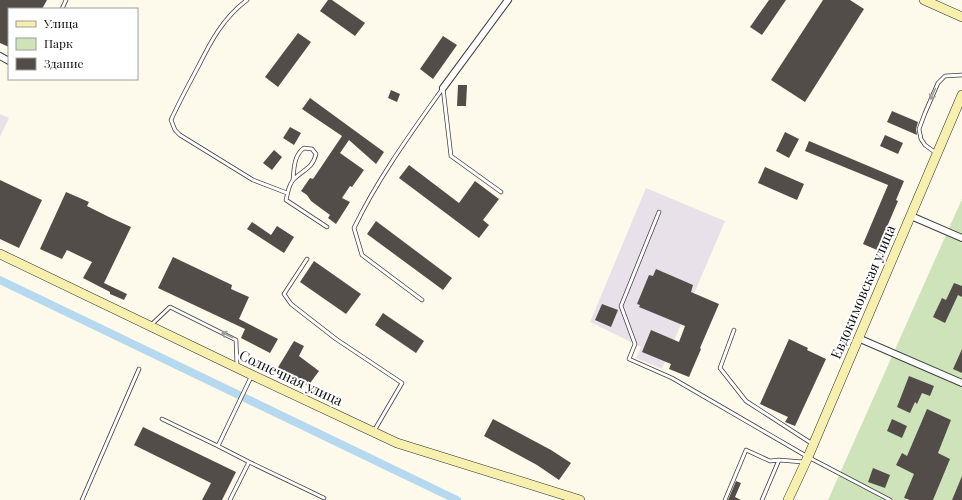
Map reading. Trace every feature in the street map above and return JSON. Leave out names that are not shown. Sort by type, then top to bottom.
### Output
[{"type":"main road","points":[[924,0],[962,17]]},
{"type":"main road","name":"Евдокимовская улица","points":[[788,500],[962,95]]},
{"type":"main road","name":"Солнечная улица","points":[[0,254],[237,368],[250,378],[397,444],[580,500]]},
{"type":"street","points":[[443,88],[508,0]]},
{"type":"street","points":[[911,216],[962,238]]},
{"type":"street","points":[[858,338],[962,383]]},
{"type":"lane","points":[[247,0],[223,23],[212,40],[171,120],[175,130],[180,135],[253,180],[287,193]]},
{"type":"lane","points":[[938,153],[924,145],[919,129],[938,83],[945,76],[962,75]]},
{"type":"lane","points":[[443,88],[451,156],[501,192]]},
{"type":"lane","points":[[422,300],[362,255],[354,228],[390,164],[443,88]]},
{"type":"lane","points":[[293,180],[295,163],[299,151],[304,148],[312,149],[316,154],[315,161],[289,185],[286,200],[327,227]]},
{"type":"lane","points":[[659,212],[621,306],[635,344],[629,359],[672,378],[806,460],[890,500]]},
{"type":"lane","points":[[306,259],[284,294],[291,304],[336,339],[402,383],[373,432]]},
{"type":"lane","points":[[150,326],[170,308],[184,314],[236,340],[237,368]]},
{"type":"lane","points":[[734,330],[720,368],[746,401],[813,444]]},
{"type":"lane","points":[[82,500],[139,369]]},
{"type":"lane","points":[[218,446],[250,378]]},
{"type":"lane","points":[[162,419],[324,498]]},
{"type":"lane","points":[[725,500],[746,450],[770,461],[806,460]]},
{"type":"lane","points":[[762,500],[779,460]]},
{"type":"lane","points":[[230,500],[249,462]]},
{"type":"shaded area","points":[[0,114],[9,118],[0,137]]},
{"type":"shaded area","points":[[646,188],[725,221],[662,369],[636,358],[641,347],[590,322]]},
{"type":"green space","points":[[962,199],[962,500],[828,500]]},
{"type":"building","points":[[0,0],[47,0],[43,8],[8,8],[8,47],[0,43]]},
{"type":"building","points":[[328,0],[332,0],[365,23],[355,36],[320,11]]},
{"type":"building","points":[[769,0],[786,0],[762,35],[750,27]]},
{"type":"building","points":[[823,0],[850,0],[864,9],[805,102],[771,80]]},
{"type":"building","points":[[298,33],[311,42],[278,87],[265,77]]},
{"type":"building","points":[[443,36],[457,45],[433,79],[420,69]]},
{"type":"building","points":[[458,85],[467,85],[466,106],[457,106]]},
{"type":"building","points":[[391,90],[400,94],[397,102],[388,98]]},
{"type":"building","points":[[310,98],[384,152],[376,164],[349,140],[340,153],[364,170],[342,198],[350,202],[336,224],[328,218],[330,215],[311,201],[307,195],[301,191],[310,178],[313,179],[342,136],[302,109]]},
{"type":"building","points":[[892,111],[918,122],[916,129],[917,135],[887,122]]},
{"type":"building","points":[[290,127],[301,133],[294,145],[283,138]]},
{"type":"building","points":[[785,132],[799,139],[789,158],[776,151]]},
{"type":"building","points":[[885,135],[903,143],[898,154],[880,146]]},
{"type":"building","points":[[809,141],[904,181],[896,200],[898,201],[877,250],[863,244],[888,185],[805,151]]},
{"type":"building","points":[[274,150],[282,157],[272,170],[263,163]]},
{"type":"building","points":[[409,165],[459,203],[475,181],[499,199],[483,220],[489,225],[479,238],[399,178]]},
{"type":"building","points":[[765,167],[804,184],[797,200],[758,183]]},
{"type":"building","points":[[0,180],[42,200],[19,248],[0,239]]},
{"type":"building","points":[[66,192],[89,202],[87,206],[131,227],[104,283],[127,294],[124,300],[110,294],[110,292],[83,278],[92,262],[67,250],[62,259],[40,249]]},
{"type":"building","points":[[376,221],[452,278],[443,290],[367,234]]},
{"type":"building","points":[[252,222],[271,235],[277,226],[294,237],[284,253],[247,229]]},
{"type":"building","points":[[173,257],[232,285],[231,289],[249,297],[239,319],[278,339],[270,353],[241,338],[245,329],[158,288]]},
{"type":"building","points":[[314,261],[361,294],[346,314],[300,282]]},
{"type":"building","points":[[656,269],[693,285],[691,292],[719,304],[689,377],[669,369],[671,364],[642,352],[651,330],[679,342],[685,326],[639,307],[640,305],[637,304],[649,275],[653,276]]},
{"type":"building","points":[[954,283],[962,286],[962,297],[958,295],[945,323],[933,317],[942,298],[946,300]]},
{"type":"building","points":[[602,304],[618,310],[611,327],[595,320]]},
{"type":"building","points":[[383,313],[424,341],[416,353],[375,325]]},
{"type":"building","points":[[789,339],[826,359],[795,426],[785,422],[788,417],[760,404]]},
{"type":"building","points":[[294,341],[304,346],[299,356],[319,371],[308,386],[289,373],[288,375],[277,369]]},
{"type":"building","points":[[962,349],[962,373],[953,369]]},
{"type":"building","points":[[909,376],[934,386],[930,396],[922,393],[917,404],[915,402],[910,413],[897,407]]},
{"type":"building","points":[[927,409],[951,420],[938,453],[950,459],[933,500],[910,500],[904,498],[914,474],[896,465],[902,453],[907,456]]},
{"type":"building","points":[[493,419],[551,450],[571,463],[559,480],[537,465],[484,436]]},
{"type":"building","points":[[892,419],[907,426],[902,438],[887,431]]},
{"type":"building","points":[[143,427],[236,472],[222,500],[202,500],[211,483],[134,445]]},
{"type":"building","points":[[873,468],[890,475],[885,488],[868,482]]},
{"type":"building","points":[[962,476],[962,500],[952,500]]},
{"type":"building","points":[[736,481],[741,483],[735,497],[741,500],[728,500]]},
{"type":"waterway","points":[[0,280],[457,500]]}]
